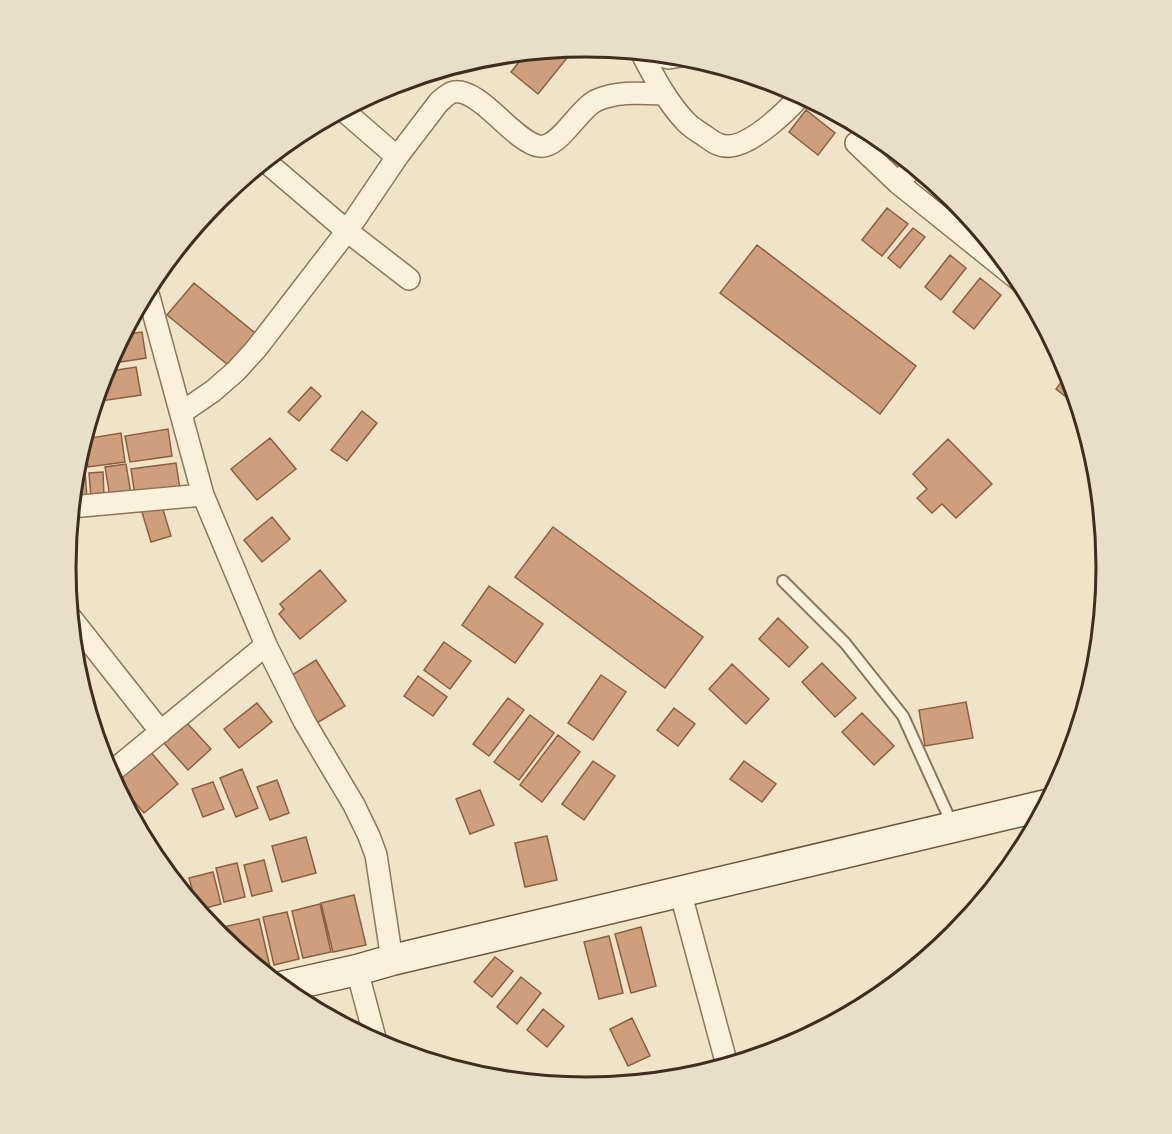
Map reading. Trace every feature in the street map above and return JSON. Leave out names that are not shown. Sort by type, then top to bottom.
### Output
[{"type":"street","points":[[645,60],[663,94],[687,123],[717,144],[731,146],[743,142],[764,129],[795,102]]},
{"type":"street","points":[[181,413],[213,391],[256,349],[347,231],[397,157],[439,102],[453,92],[466,94],[483,104],[522,137],[537,146],[551,144],[583,110],[601,99],[630,93],[663,94]]},
{"type":"street","points":[[349,116],[397,157]]},
{"type":"street","points":[[856,143],[898,183],[992,259]]},
{"type":"street","points":[[271,167],[347,231],[409,279]]},
{"type":"street","points":[[898,183],[908,172]]},
{"type":"street","points":[[151,301],[203,495],[266,645],[304,721],[354,805],[376,855],[392,960]]},
{"type":"street","points":[[79,506],[203,495]]},
{"type":"street","points":[[80,630],[161,732]]},
{"type":"street","points":[[117,767],[266,645]]},
{"type":"street","points":[[293,984],[1036,807]]},
{"type":"street","points":[[680,891],[726,1058]]},
{"type":"street","points":[[357,970],[373,1030]]},
{"type":"lane","points":[[783,580],[845,643],[903,716],[953,826]]},
{"type":"building","points":[[567,58],[538,94],[511,72],[520,61]]},
{"type":"building","points":[[806,110],[835,133],[818,155],[789,132]]},
{"type":"building","points":[[887,208],[908,224],[882,256],[862,240]]},
{"type":"building","points":[[913,228],[925,237],[900,268],[888,258]]},
{"type":"building","points":[[757,245],[916,366],[880,414],[720,293]]},
{"type":"building","points":[[950,255],[966,268],[941,300],[925,287]]},
{"type":"building","points":[[980,278],[1001,295],[974,329],[953,312]]},
{"type":"building","points":[[194,283],[255,333],[228,365],[167,315]]},
{"type":"building","points":[[142,332],[146,358],[119,362],[129,341],[133,333]]},
{"type":"building","points":[[136,367],[141,395],[104,401],[116,370]]},
{"type":"building","points":[[1061,382],[1067,398],[1056,389]]},
{"type":"building","points":[[311,387],[321,396],[299,421],[288,412]]},
{"type":"building","points":[[362,411],[377,423],[347,461],[331,450]]},
{"type":"building","points":[[168,429],[172,456],[130,462],[125,436]]},
{"type":"building","points":[[121,433],[125,462],[88,467],[92,438]]},
{"type":"building","points":[[270,438],[296,469],[257,500],[231,469]]},
{"type":"building","points":[[948,439],[992,484],[956,518],[942,504],[932,513],[917,498],[927,489],[913,474]]},
{"type":"building","points":[[176,463],[180,489],[135,496],[131,469]]},
{"type":"building","points":[[126,464],[131,494],[110,497],[105,467]]},
{"type":"building","points":[[103,472],[104,497],[91,498],[89,473]]},
{"type":"building","points":[[85,473],[87,498],[80,498]]},
{"type":"building","points":[[161,503],[171,536],[151,542],[141,509]]},
{"type":"building","points":[[272,517],[290,539],[262,562],[244,540]]},
{"type":"building","points":[[553,527],[703,637],[665,688],[515,577]]},
{"type":"building","points":[[320,570],[346,601],[300,639],[279,614],[284,609],[280,604]]},
{"type":"building","points":[[489,586],[543,624],[515,663],[462,625]]},
{"type":"building","points":[[778,618],[808,647],[789,667],[759,639]]},
{"type":"building","points":[[444,642],[471,661],[450,689],[424,670]]},
{"type":"building","points":[[316,660],[345,706],[317,723],[289,677]]},
{"type":"building","points":[[822,663],[856,698],[835,717],[802,682]]},
{"type":"building","points":[[732,664],[769,699],[746,724],[709,689]]},
{"type":"building","points":[[601,675],[626,692],[593,740],[568,723]]},
{"type":"building","points":[[418,676],[447,697],[433,716],[404,696]]},
{"type":"building","points":[[508,698],[524,710],[489,756],[473,744]]},
{"type":"building","points":[[966,702],[973,738],[925,746],[919,710]]},
{"type":"building","points":[[257,703],[272,722],[239,748],[224,729]]},
{"type":"building","points":[[674,708],[695,724],[678,746],[657,730]]},
{"type":"building","points":[[862,713],[894,746],[874,765],[842,732]]},
{"type":"building","points":[[530,715],[554,733],[519,780],[494,762]]},
{"type":"building","points":[[186,722],[211,749],[188,770],[163,742]]},
{"type":"building","points":[[558,735],[580,752],[542,802],[520,785]]},
{"type":"building","points":[[149,750],[178,784],[144,813],[132,799],[121,774]]},
{"type":"building","points":[[593,761],[615,776],[584,820],[562,804]]},
{"type":"building","points":[[744,761],[776,784],[762,802],[730,779]]},
{"type":"building","points":[[242,769],[258,808],[236,817],[220,778]]},
{"type":"building","points":[[277,780],[289,813],[270,820],[257,787]]},
{"type":"building","points":[[213,782],[224,809],[203,817],[192,789]]},
{"type":"building","points":[[480,790],[494,825],[470,834],[456,799]]},
{"type":"building","points":[[547,836],[557,880],[525,887],[515,843]]},
{"type":"building","points":[[306,837],[316,873],[282,882],[272,846]]},
{"type":"building","points":[[264,860],[272,891],[252,896],[244,865]]},
{"type":"building","points":[[237,863],[245,897],[224,902],[216,868]]},
{"type":"building","points":[[213,872],[221,904],[207,908],[193,891],[189,878]]},
{"type":"building","points":[[354,895],[366,945],[333,952],[321,903]]},
{"type":"building","points":[[320,904],[331,952],[303,958],[292,911]]},
{"type":"building","points":[[287,912],[299,959],[274,965],[263,917]]},
{"type":"building","points":[[259,919],[270,967],[250,950],[224,927]]},
{"type":"building","points":[[641,927],[656,986],[631,993],[615,934]]},
{"type":"building","points":[[609,936],[623,993],[599,999],[584,942]]},
{"type":"building","points":[[495,957],[513,971],[492,997],[474,982]]},
{"type":"building","points":[[521,977],[541,993],[517,1024],[497,1007]]},
{"type":"building","points":[[543,1009],[564,1026],[547,1047],[527,1030]]},
{"type":"building","points":[[632,1018],[650,1056],[628,1066],[610,1029]]}]
